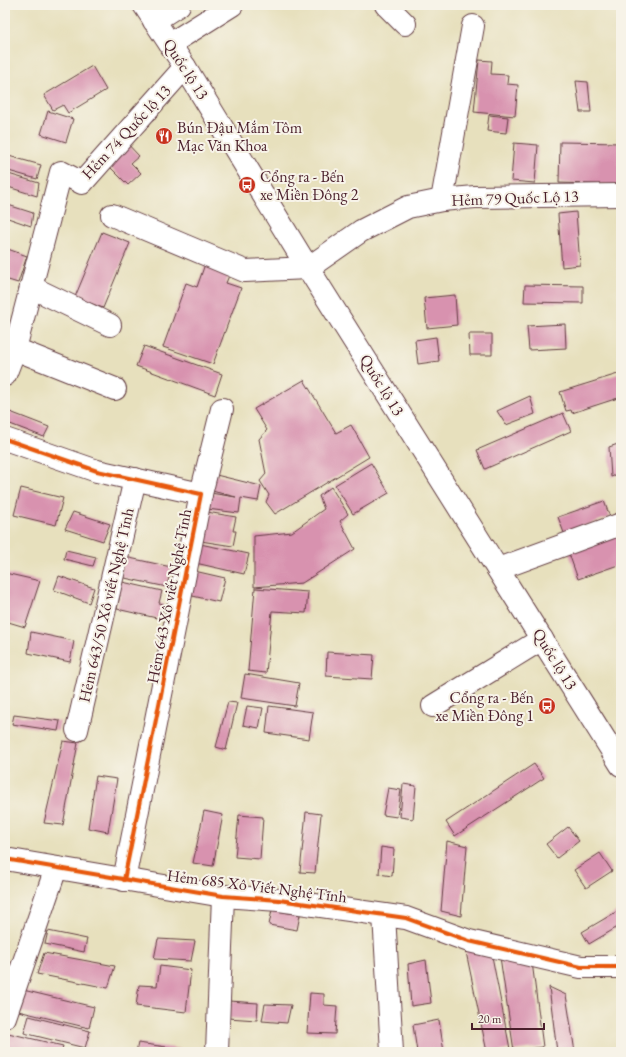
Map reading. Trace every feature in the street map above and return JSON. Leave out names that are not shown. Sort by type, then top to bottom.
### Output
[{"type":"street","points":[[149,13],[179,5]]},
{"type":"street","points":[[170,44],[232,5]]},
{"type":"street","points":[[386,5],[405,24]]},
{"type":"street","name":"Quốc lộ 13","points":[[149,13],[186,67],[308,268],[621,764]]},
{"type":"street","points":[[442,200],[473,26]]},
{"type":"street","name":"Hẻm 74 Quốc lộ 13","points":[[31,287],[61,172],[82,184],[186,67]]},
{"type":"street","name":"Hẻm 79 Quốc Lộ 13","points":[[308,268],[361,232],[408,207],[442,200],[475,196],[621,195]]},
{"type":"street","points":[[112,215],[245,271],[308,268]]},
{"type":"street","points":[[5,375],[15,349],[31,287],[110,325]]},
{"type":"street","points":[[15,349],[115,389]]},
{"type":"street","points":[[201,494],[222,409]]},
{"type":"street","name":"Hẻm 643 Xô viết Nghệ Tĩnh","points":[[5,439],[97,471],[201,494],[124,880]]},
{"type":"street","name":"Hẻm 643/50 Xô viết Nghệ Tĩnh","points":[[77,730],[135,479]]},
{"type":"street","points":[[498,569],[621,524]]},
{"type":"street","points":[[433,706],[542,639]]},
{"type":"street","name":"Hẻm 685 Xô Viết Nghệ Tĩnh","points":[[5,859],[223,896],[279,900],[406,918],[470,940],[581,967],[621,967]]},
{"type":"street","points":[[5,1017],[56,868]]},
{"type":"street","points":[[217,1052],[223,896]]},
{"type":"street","points":[[384,915],[392,1052]]},
{"type":"building","points":[[479,60],[492,61],[491,74],[508,75],[507,84],[518,85],[515,116],[474,112]]},
{"type":"building","points":[[92,66],[106,90],[68,113],[63,105],[53,110],[44,95]]},
{"type":"building","points":[[576,81],[588,82],[591,112],[580,112]]},
{"type":"building","points":[[48,111],[73,119],[66,142],[41,134]]},
{"type":"building","points":[[489,115],[508,117],[506,133],[487,131]]},
{"type":"building","points":[[124,140],[139,156],[131,163],[141,173],[128,185],[103,160]]},
{"type":"building","points":[[560,142],[621,143],[621,185],[559,183]]},
{"type":"building","points":[[514,143],[538,145],[535,183],[511,181]]},
{"type":"building","points":[[5,155],[41,165],[37,179],[5,170]]},
{"type":"building","points":[[5,173],[39,183],[37,196],[5,186]]},
{"type":"building","points":[[5,204],[33,213],[31,226],[5,217]]},
{"type":"building","points":[[576,212],[580,265],[562,267],[558,214]]},
{"type":"building","points":[[102,232],[130,243],[103,308],[75,297]]},
{"type":"building","points":[[5,248],[27,256],[18,283],[5,279]]},
{"type":"building","points":[[205,264],[230,273],[226,283],[241,288],[213,364],[163,347],[186,283],[197,287]]},
{"type":"building","points":[[525,285],[583,286],[583,303],[524,302]]},
{"type":"building","points":[[455,295],[457,325],[427,328],[424,298]]},
{"type":"building","points":[[565,324],[566,348],[529,350],[527,326]]},
{"type":"building","points":[[469,334],[492,334],[492,355],[470,355]]},
{"type":"building","points":[[436,337],[439,361],[418,364],[415,340]]},
{"type":"building","points":[[144,346],[222,374],[215,395],[136,366]]},
{"type":"building","points":[[621,373],[621,397],[572,413],[571,410],[566,411],[560,392]]},
{"type":"building","points":[[304,380],[336,433],[351,425],[369,457],[275,514],[266,502],[269,495],[260,481],[266,474],[259,439],[267,430],[254,409]]},
{"type":"building","points":[[530,396],[535,414],[506,425],[497,411]]},
{"type":"building","points":[[5,410],[49,427],[44,437],[5,422]]},
{"type":"building","points":[[563,413],[571,431],[485,469],[477,450]]},
{"type":"building","points":[[621,443],[621,473],[611,477],[609,447]]},
{"type":"building","points":[[371,463],[389,493],[353,514],[335,485]]},
{"type":"building","points":[[212,474],[261,486],[258,501],[241,498],[239,513],[207,509],[210,493],[236,497],[208,490]]},
{"type":"building","points":[[331,487],[348,514],[340,521],[355,549],[302,583],[254,587],[254,536],[292,532],[324,509],[319,496]]},
{"type":"building","points":[[21,488],[63,498],[56,525],[14,515]]},
{"type":"building","points":[[604,501],[610,517],[564,533],[558,517]]},
{"type":"building","points":[[201,511],[236,517],[233,531],[236,531],[233,546],[194,540]]},
{"type":"building","points":[[73,512],[110,524],[103,541],[65,529]]},
{"type":"building","points":[[615,531],[621,550],[621,564],[578,579],[567,548]]},
{"type":"building","points":[[195,543],[249,554],[244,574],[191,562]]},
{"type":"building","points":[[66,550],[96,557],[93,566],[64,559]]},
{"type":"building","points":[[125,557],[171,567],[167,587],[120,577]]},
{"type":"building","points":[[190,570],[225,578],[219,602],[184,594]]},
{"type":"building","points":[[5,573],[40,581],[25,627],[5,621]]},
{"type":"building","points":[[59,576],[94,588],[89,603],[54,590]]},
{"type":"building","points":[[118,581],[162,591],[159,603],[164,604],[161,619],[117,609],[120,595],[116,594]]},
{"type":"building","points":[[255,588],[308,592],[306,613],[272,611],[266,673],[248,671]]},
{"type":"building","points":[[31,632],[74,641],[70,662],[28,653]]},
{"type":"building","points":[[327,652],[374,655],[372,679],[326,676]]},
{"type":"building","points":[[245,674],[299,683],[295,706],[241,698]]},
{"type":"building","points":[[5,689],[8,690],[6,701],[5,701]]},
{"type":"building","points":[[228,702],[237,703],[226,750],[216,747]]},
{"type":"building","points":[[247,706],[263,708],[259,728],[243,725]]},
{"type":"building","points":[[269,706],[313,712],[309,739],[266,733]]},
{"type":"building","points":[[14,715],[60,721],[58,731],[12,724]]},
{"type":"building","points":[[63,741],[78,743],[63,825],[44,823]]},
{"type":"building","points":[[534,764],[544,778],[455,836],[446,822]]},
{"type":"building","points":[[96,776],[117,779],[108,832],[88,828]]},
{"type":"building","points":[[403,784],[416,786],[413,819],[400,817]]},
{"type":"building","points":[[388,788],[401,790],[397,817],[383,815]]},
{"type":"building","points":[[204,811],[223,815],[213,866],[193,863]]},
{"type":"building","points":[[306,812],[321,814],[315,873],[300,872]]},
{"type":"building","points":[[239,815],[263,817],[260,859],[235,857]]},
{"type":"building","points":[[568,827],[579,841],[557,858],[546,844]]},
{"type":"building","points":[[447,841],[467,846],[461,916],[441,911]]},
{"type":"building","points":[[381,847],[394,849],[392,876],[379,874]]},
{"type":"building","points":[[600,853],[612,871],[586,888],[574,870]]},
{"type":"building","points":[[621,909],[621,925],[589,944],[582,932]]},
{"type":"building","points":[[272,910],[300,915],[297,930],[269,925]]},
{"type":"building","points":[[48,931],[87,939],[84,952],[45,944]]},
{"type":"building","points":[[158,939],[195,941],[191,961],[154,959]]},
{"type":"building","points":[[465,947],[491,951],[510,1049],[500,1052],[487,1052]]},
{"type":"building","points":[[44,953],[115,966],[108,988],[37,974]]},
{"type":"building","points":[[500,957],[532,962],[543,1047],[514,1051]]},
{"type":"building","points":[[426,960],[431,1003],[411,1006],[408,964]]},
{"type":"building","points":[[160,966],[191,970],[186,1012],[136,1006],[139,985],[157,986]]},
{"type":"building","points":[[549,987],[566,995],[575,1052],[557,1052]]},
{"type":"building","points":[[23,990],[94,1007],[89,1028],[18,1011]]},
{"type":"building","points":[[310,993],[324,994],[324,1005],[337,1006],[335,1034],[307,1033]]},
{"type":"building","points":[[229,1001],[258,1003],[257,1020],[228,1018]]},
{"type":"building","points":[[265,1004],[291,1005],[287,1023],[262,1021]]},
{"type":"building","points":[[29,1016],[90,1031],[85,1048],[24,1033]]},
{"type":"building","points":[[439,1020],[444,1052],[417,1052],[413,1025]]},
{"type":"building","points":[[8,1033],[63,1046],[61,1052],[5,1052]]},
{"type":"building","points":[[138,1043],[188,1050],[188,1052],[136,1052]]},
{"type":"cycle path","points":[[5,439],[97,471],[201,494],[124,880]]},
{"type":"cycle path","points":[[5,859],[223,896],[279,900],[406,918],[469,941],[581,967],[621,967]]},
{"type":"place","name":"Bún Đậu Mắm Tôm Mạc Văn Khoa","points":[[164,136]]},
{"type":"place","name":"Cổng ra - Bến xe Miền Đông 2","points":[[247,185]]},
{"type":"place","name":"Cổng ra - Bến xe Miền Đông 1","points":[[547,706]]}]
